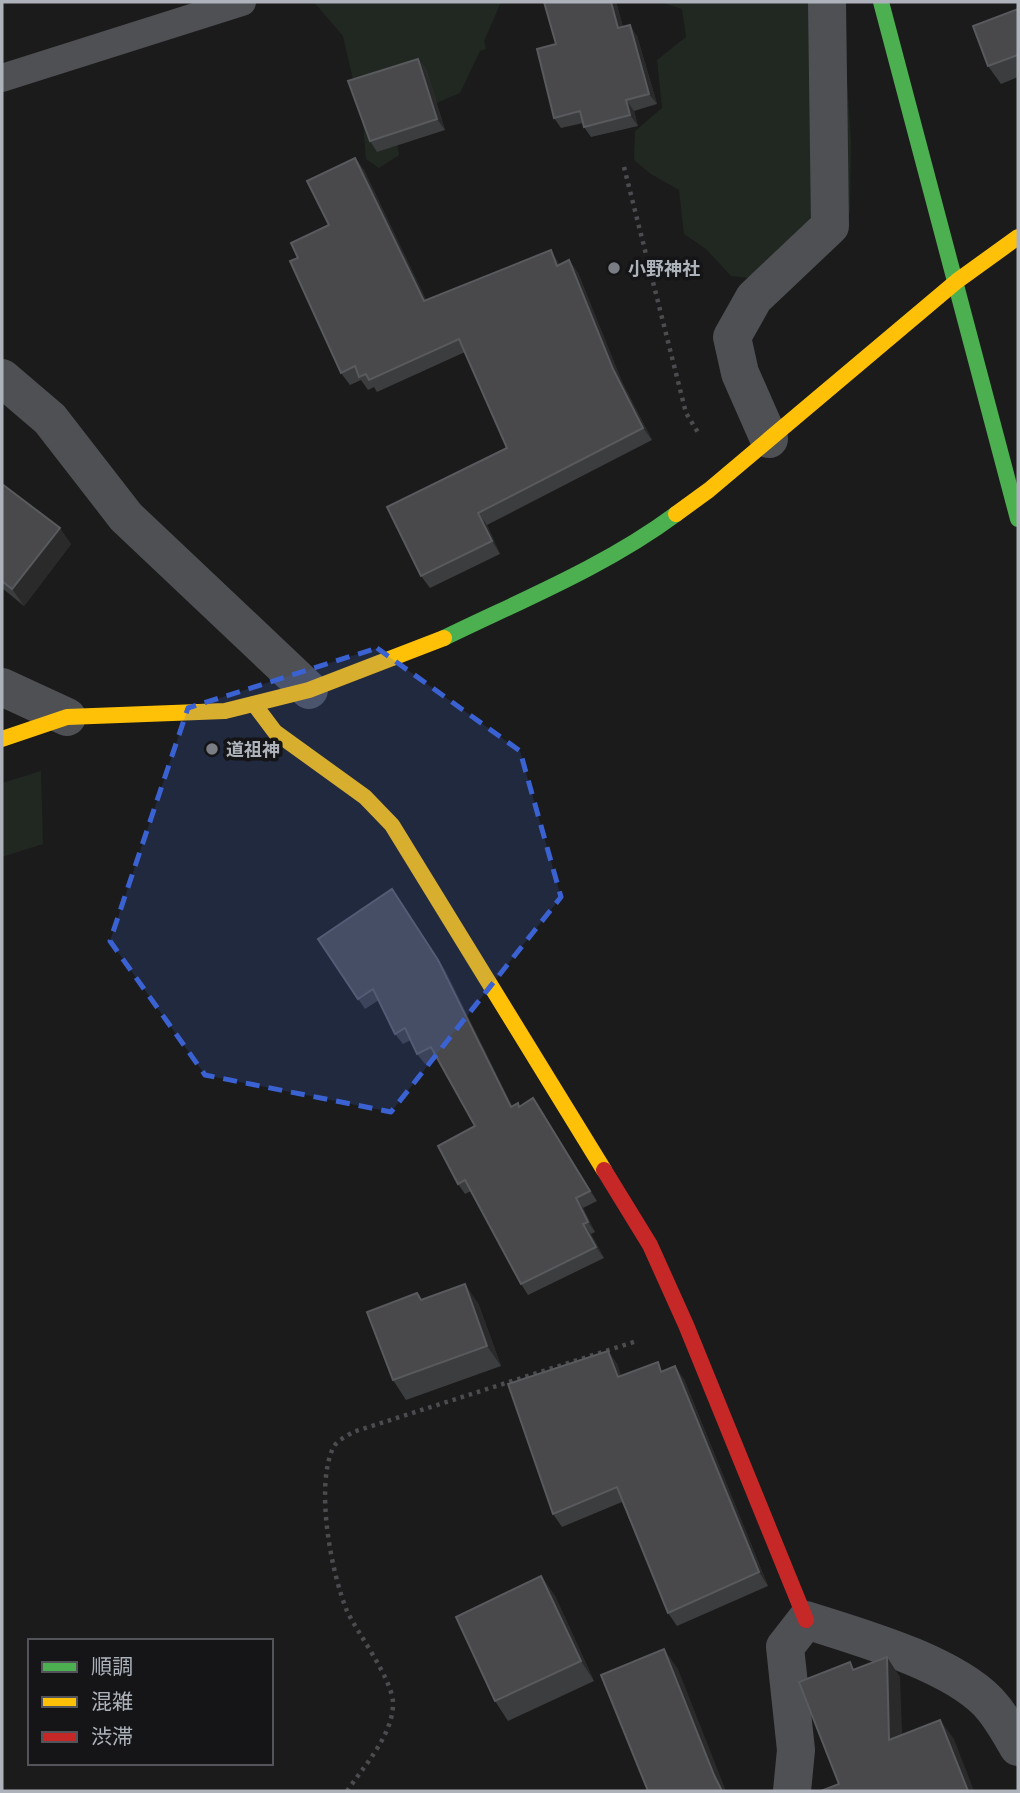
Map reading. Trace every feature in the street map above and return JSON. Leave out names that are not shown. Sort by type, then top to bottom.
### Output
[{"type":"street","points":[[769,439],[740,373],[732,337],[754,298],[830,226],[827,2]]},
{"type":"street","points":[[881,2],[1018,519]]},
{"type":"street","points":[[2,738],[67,717],[225,711],[309,690],[416,651],[560,582],[653,531],[726,476],[957,281],[1018,237]]},
{"type":"street","points":[[2,378],[50,419],[126,517],[309,690]]},
{"type":"street","points":[[2,688],[67,717]]},
{"type":"street","points":[[254,704],[275,732],[365,797],[392,825],[650,1245],[686,1325],[806,1620],[936,1667],[986,1700],[1003,1719],[1018,1747]]},
{"type":"street","points":[[792,1791],[796,1749],[785,1647],[806,1620]]},
{"type":"lane","points":[[2,78],[242,2]]},
{"type":"path","points":[[624,167],[686,413],[726,476]]},
{"type":"path","points":[[347,1791],[384,1737],[393,1701],[377,1663],[347,1611],[334,1567],[324,1479],[334,1445],[353,1432],[686,1325]]},
{"type":"highlighted area","points":[[377,648],[520,751],[561,897],[391,1112],[205,1075],[110,941],[188,708]]},
{"type":"shaded area","points":[[314,2],[501,2],[484,41],[486,49],[480,51],[460,93],[422,109],[395,126],[399,155],[379,168],[366,159],[363,123],[343,36]]},
{"type":"shaded area","points":[[660,2],[842,2],[851,142],[850,212],[829,245],[757,279],[731,276],[706,249],[684,234],[679,190],[651,174],[634,160],[635,131],[662,108],[657,60],[686,37],[682,9]]},
{"type":"shaded area","points":[[41,771],[43,844],[2,857],[2,783]]},
{"type":"building","points":[[544,2],[611,2],[618,28],[630,25],[649,94],[626,100],[630,115],[584,127],[580,111],[554,118],[537,49],[556,44]]},
{"type":"building","points":[[1018,9],[1018,55],[988,66],[973,26]]},
{"type":"building","points":[[418,59],[437,119],[370,141],[348,81]]},
{"type":"building","points":[[355,158],[424,301],[551,250],[557,266],[569,260],[613,369],[643,428],[478,513],[492,541],[421,576],[387,507],[507,448],[459,339],[369,380],[366,374],[359,377],[355,366],[341,373],[290,261],[298,258],[291,243],[329,225],[307,181]]},
{"type":"building","points":[[2,484],[60,528],[12,589],[2,581]]},
{"type":"building","points":[[392,889],[438,960],[511,1107],[518,1103],[519,1107],[533,1098],[590,1191],[576,1198],[588,1222],[583,1224],[596,1247],[521,1284],[465,1180],[458,1184],[438,1146],[475,1126],[431,1047],[417,1054],[405,1028],[395,1034],[373,989],[358,999],[318,939]]},
{"type":"building","points":[[465,1284],[487,1346],[393,1380],[367,1312],[417,1293],[421,1300]]},
{"type":"building","points":[[608,1351],[618,1377],[658,1362],[661,1372],[675,1366],[759,1572],[668,1613],[617,1487],[553,1514],[508,1384]]},
{"type":"building","points":[[541,1576],[581,1661],[495,1701],[456,1617]]},
{"type":"building","points":[[664,1649],[722,1791],[648,1791],[601,1675]]},
{"type":"building","points":[[887,1657],[889,1740],[940,1720],[968,1791],[821,1791],[839,1784],[799,1682],[850,1662],[853,1670]]},
{"type":"traffic: fast","points":[[881,2],[1018,519]]},
{"type":"traffic: fast","points":[[444,638],[592,566],[676,514]]},
{"type":"traffic: slow","points":[[676,514],[709,490],[957,281],[1018,237]]},
{"type":"traffic: slow","points":[[2,739],[67,717],[225,711],[309,690],[444,638]]},
{"type":"traffic: slow","points":[[254,704],[275,732],[365,797],[392,825],[604,1170]]},
{"type":"traffic: jam","points":[[604,1170],[650,1245],[686,1325],[806,1620]]},
{"type":"place","name":"小野神社","points":[[614,268]]},
{"type":"place","name":"道祖神","points":[[212,749]]}]
